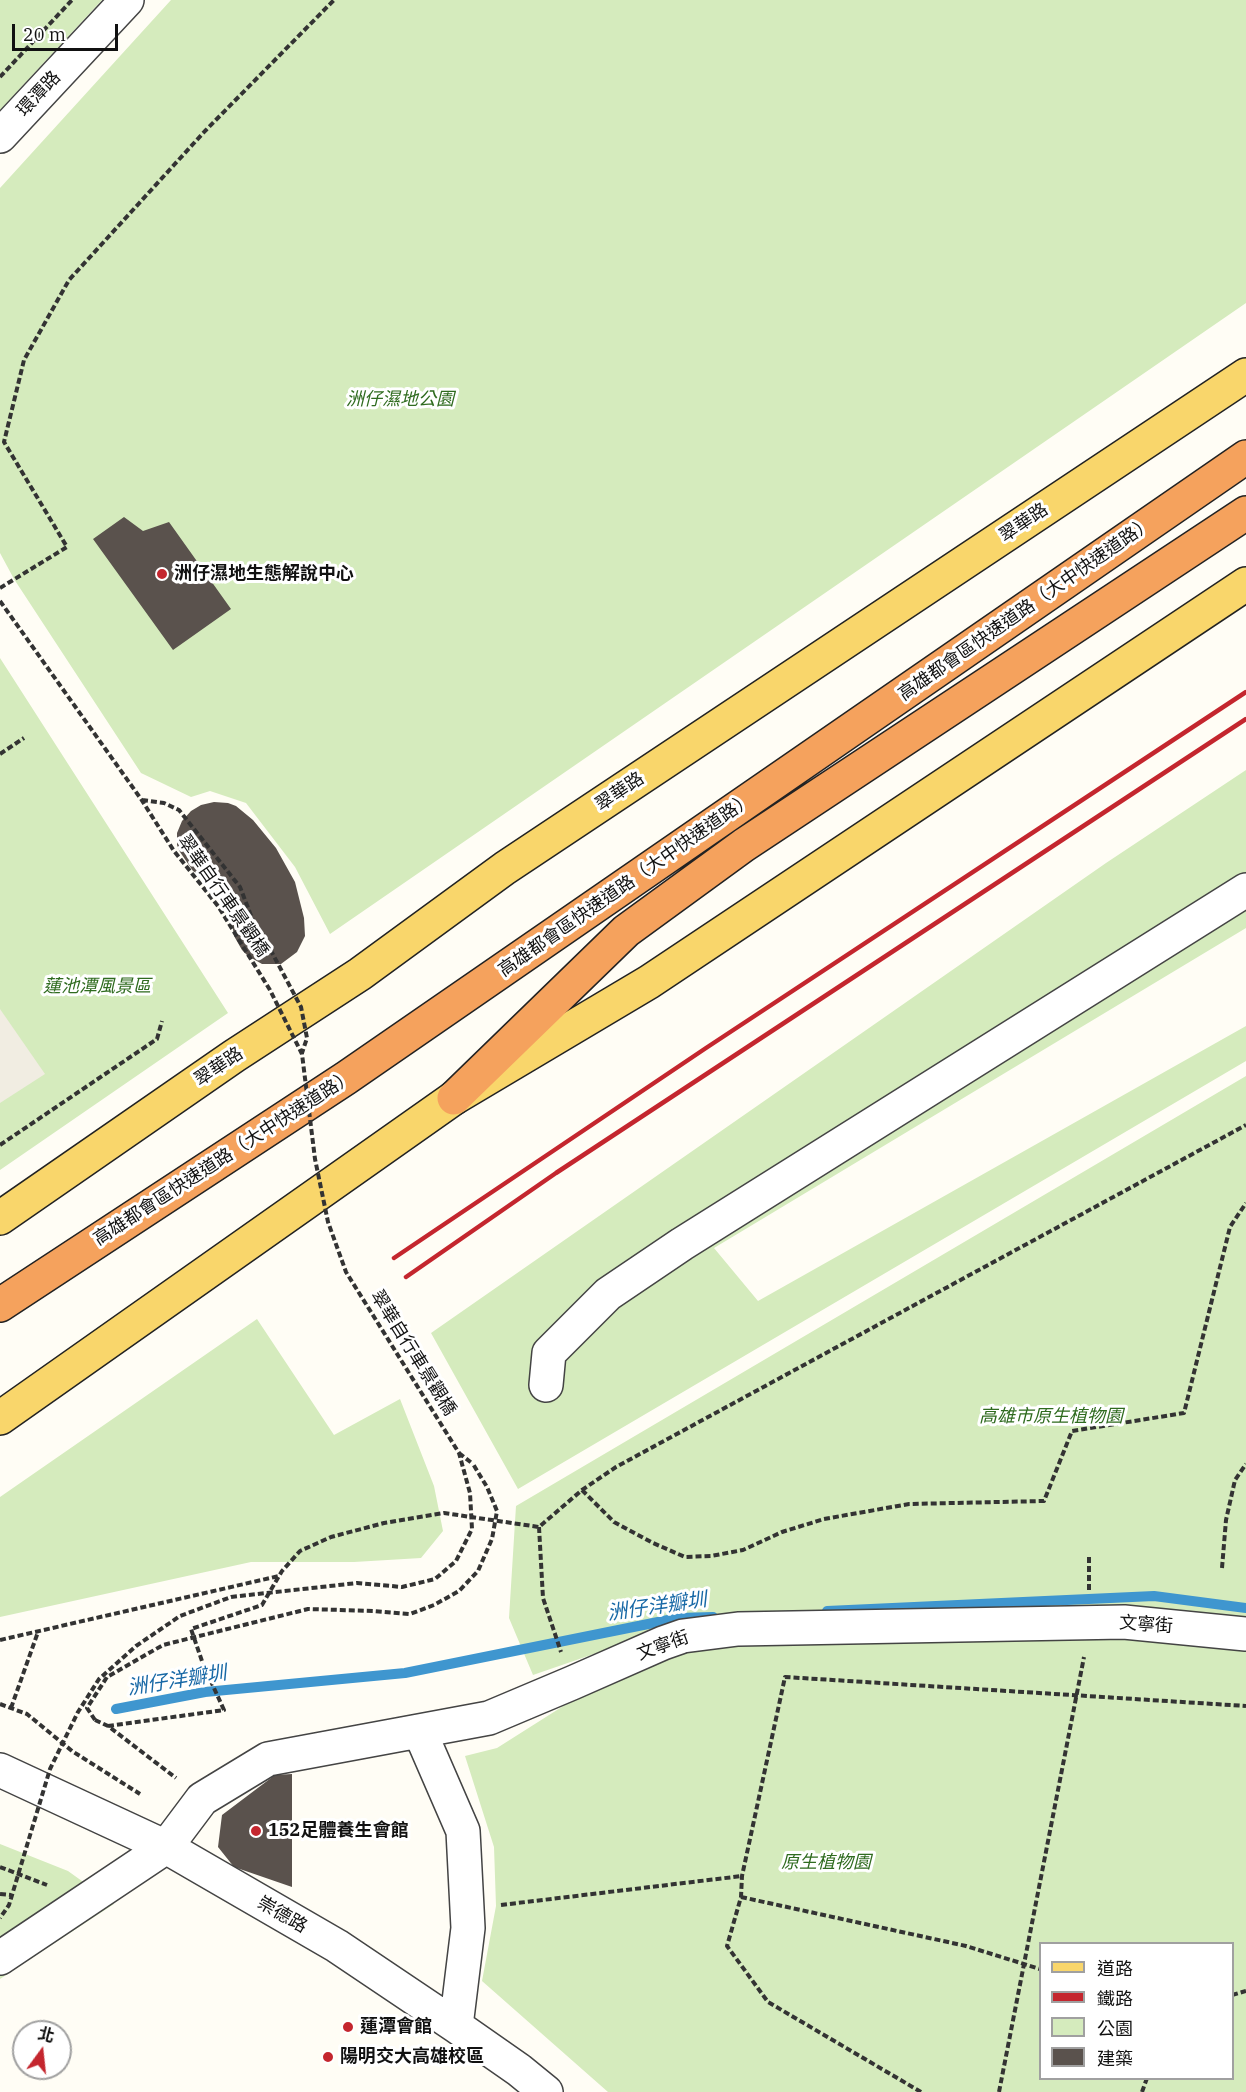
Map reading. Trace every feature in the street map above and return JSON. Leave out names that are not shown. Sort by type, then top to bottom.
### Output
[{"type":"highway","name":"高雄都會區快速道路（大中快速道路）","points":[[0,1305],[346,1078],[1246,457]]},
{"type":"highway","name":"高雄都會區快速道路（大中快速道路）","points":[[454,1098],[626,931],[744,845],[1246,513]]},
{"type":"main road","name":"翠華路","points":[[0,1218],[234,1056],[360,974],[505,868],[1246,375]]},
{"type":"main road","points":[[0,1418],[454,1098],[649,982],[1246,584]]},
{"type":"street","name":"環潭路","points":[[0,136],[127,0]]},
{"type":"street","points":[[546,1385],[549,1353],[608,1294],[682,1244],[1246,890]]},
{"type":"street","name":"文寧街","points":[[0,1958],[166,1847],[202,1799],[268,1759],[489,1718],[683,1636],[738,1629],[1124,1622],[1246,1634]]},
{"type":"street","points":[[420,1732],[463,1831],[468,1929],[456,2026]]},
{"type":"street","name":"崇德路","points":[[0,1770],[166,1847],[337,1946],[456,2026],[518,2081],[546,2092]]},
{"type":"path","points":[[0,77],[72,0]]},
{"type":"path","points":[[0,588],[67,547],[4,442],[24,360],[69,280],[205,131],[334,0]]},
{"type":"path","name":"翠華自行車景觀橋","points":[[0,601],[141,799],[174,851],[218,906],[270,990],[302,1054],[315,1159],[328,1222],[346,1272],[459,1453],[470,1493],[471,1529],[456,1561],[435,1579],[402,1587],[357,1583],[231,1597],[180,1616],[136,1646],[99,1679],[78,1712],[50,1769],[9,1905],[0,1918]]},
{"type":"path","points":[[0,754],[24,738]]},
{"type":"path","points":[[141,799],[164,803],[179,810],[240,887],[255,926],[269,947],[301,1007],[307,1038],[302,1054]]},
{"type":"path","points":[[0,1145],[157,1039],[162,1021]]},
{"type":"path","points":[[108,1726],[224,1710],[203,1664],[191,1629],[262,1605],[279,1576],[300,1551],[331,1537],[384,1523],[444,1513],[539,1527],[582,1490],[616,1467],[1246,1125]]},
{"type":"path","points":[[582,1490],[614,1522],[685,1557],[711,1556],[742,1550],[783,1532],[824,1519],[909,1503],[1044,1501],[1072,1431],[1184,1413],[1230,1227],[1246,1203]]},
{"type":"path","points":[[202,1799],[108,1726],[95,1720],[87,1708],[107,1677],[163,1645],[308,1609],[410,1614],[434,1605],[459,1591],[478,1571],[492,1539],[497,1511],[487,1487],[472,1464],[459,1453]]},
{"type":"path","points":[[1222,1568],[1226,1520],[1235,1480],[1246,1464]]},
{"type":"path","points":[[539,1527],[543,1598],[572,1683]]},
{"type":"path","points":[[1088,1572],[1089,1554]]},
{"type":"path","points":[[0,1640],[279,1576]]},
{"type":"path","points":[[999,2092],[1088,1638],[1088,1624]]},
{"type":"path","points":[[11,1708],[38,1631]]},
{"type":"path","points":[[921,2092],[768,2002],[727,1946],[741,1897],[742,1876],[785,1677],[1246,1706]]},
{"type":"path","points":[[0,1704],[27,1714],[72,1751],[146,1798]]},
{"type":"path","points":[[0,1867],[52,1887]]},
{"type":"path","points":[[468,1908],[742,1876]]},
{"type":"path","points":[[0,1894],[11,1895]]},
{"type":"path","points":[[741,1897],[966,1946],[1039,1968]]},
{"type":"green space","points":[[0,0],[102,0],[0,110]]},
{"type":"green space","name":"洲仔濕地公園","points":[[171,0],[1246,0],[1246,303],[330,934],[295,867],[246,803],[210,791],[191,797],[141,773],[14,579],[0,553],[0,188]]},
{"type":"green space","name":"蓮池潭風景區","points":[[0,658],[228,1013],[0,1170]]},
{"type":"green space","points":[[1246,770],[1246,928],[714,1248],[758,1301],[1246,1026],[1246,1061],[518,1489],[431,1333],[1106,863]]},
{"type":"green space","name":"高雄市原生植物園","points":[[1246,1076],[1246,1623],[669,1628],[533,1675],[509,1618],[516,1506]]},
{"type":"green space","points":[[257,1319],[334,1435],[400,1399],[434,1486],[443,1531],[421,1558],[354,1562],[251,1562],[0,1617],[0,1497]]},
{"type":"green space","name":"原生植物園","points":[[1088,1638],[1246,1646],[1246,2092],[608,2092],[482,1981],[496,1906],[494,1847],[465,1756],[497,1748],[628,1665],[686,1645]]},
{"type":"green space","points":[[0,1844],[68,1871],[114,1904],[0,1979]]},
{"type":"shaded area","points":[[0,1009],[45,1074],[0,1103]]},
{"type":"building","name":"洲仔濕地生態解說中心","points":[[124,517],[143,531],[169,522],[231,609],[173,650],[93,539]]},
{"type":"building","points":[[214,802],[236,806],[253,820],[276,848],[295,882],[304,918],[305,936],[297,952],[281,964],[262,964],[242,950],[234,936],[230,910],[224,896],[217,887],[193,871],[177,845],[177,833],[182,821],[191,811],[201,805]]},
{"type":"building","name":"152足體養生會館","points":[[292,1774],[292,1887],[234,1867],[218,1847],[222,1815],[275,1775]]},
{"type":"waterway","name":"洲仔洋瓣圳","points":[[827,1611],[1154,1596],[1246,1608]]},
{"type":"waterway","name":"洲仔洋瓣圳","points":[[116,1709],[205,1692],[405,1673],[678,1618],[713,1617]]},
{"type":"railway","points":[[394,1258],[706,1048],[1246,692]]},
{"type":"railway","points":[[406,1277],[556,1173],[1246,719]]},
{"type":"place","name":"洲仔濕地生態解說中心","points":[[162,574]]},
{"type":"place","name":"152足體養生會館","points":[[256,1831]]},
{"type":"place","name":"蓮潭會館","points":[[348,2027]]},
{"type":"place","name":"陽明交大高雄校區","points":[[328,2057]]}]
